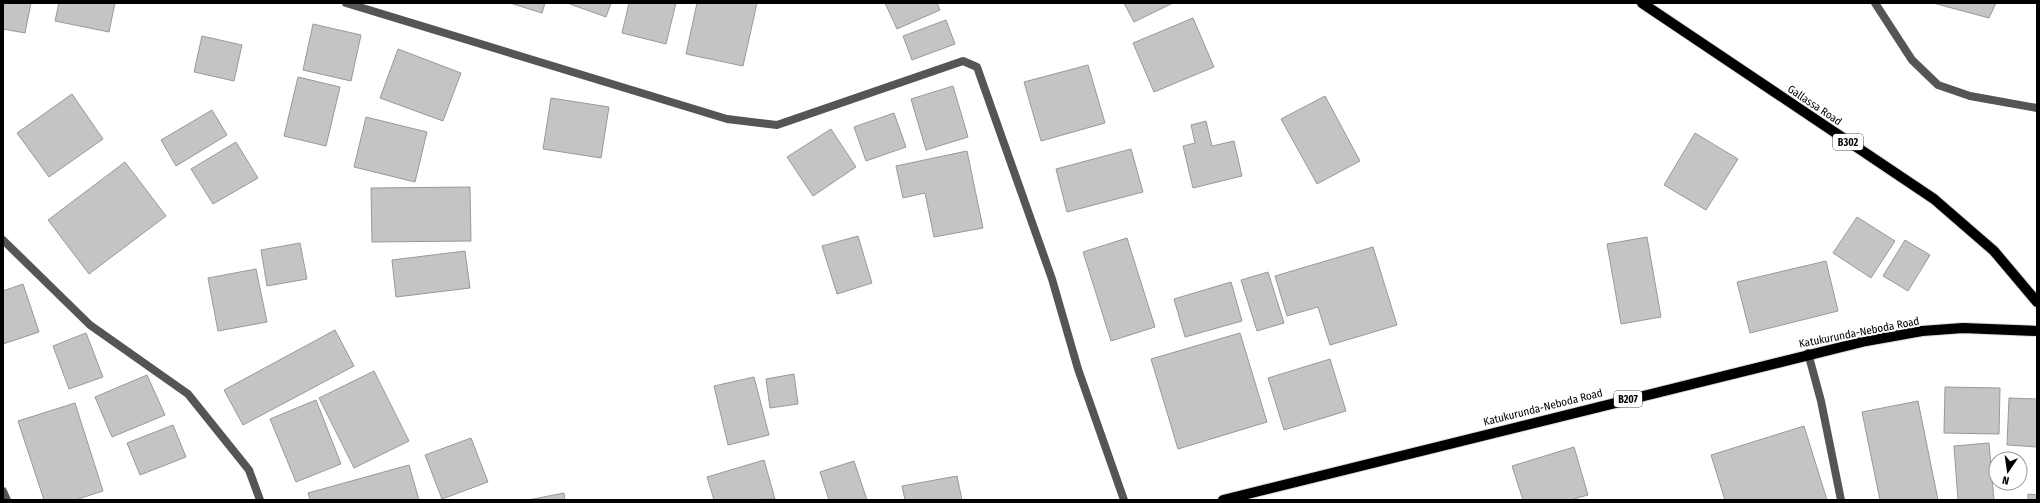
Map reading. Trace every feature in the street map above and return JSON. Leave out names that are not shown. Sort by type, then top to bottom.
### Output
[{"type":"main road","name":"Gallassa Road","points":[[1642,3],[1934,199],[1994,251],[2037,302]]},
{"type":"main road","name":"Katukurunda-Neboda Road","points":[[1223,500],[1808,353],[1866,340],[1963,328],[2037,331]]},
{"type":"street","points":[[346,3],[727,119],[777,125],[963,61],[977,67],[1052,279],[1078,368],[1124,500]]},
{"type":"street","points":[[1875,3],[1912,60],[1938,85],[1970,96],[2037,108]]},
{"type":"street","points":[[3,240],[90,325],[188,394],[249,470],[260,500]]},
{"type":"street","points":[[1808,353],[1841,500]]},
{"type":"street","points":[[3,491],[7,500]]},
{"type":"building","points":[[3,3],[31,3],[25,33],[3,29]]},
{"type":"building","points":[[59,3],[115,3],[109,32],[55,21]]},
{"type":"building","points":[[510,3],[545,3],[542,13]]},
{"type":"building","points":[[567,3],[611,3],[606,17]]},
{"type":"building","points":[[629,3],[676,3],[666,44],[622,33]]},
{"type":"building","points":[[697,3],[757,3],[743,66],[686,54]]},
{"type":"building","points":[[885,3],[937,3],[940,10],[897,29]]},
{"type":"building","points":[[1124,3],[1173,3],[1134,22]]},
{"type":"building","points":[[1933,3],[1996,3],[1989,18]]},
{"type":"building","points":[[1193,18],[1214,67],[1154,92],[1133,43]]},
{"type":"building","points":[[946,20],[955,44],[912,60],[903,36]]},
{"type":"building","points":[[313,24],[361,35],[351,81],[303,70]]},
{"type":"building","points":[[202,36],[242,45],[234,81],[194,72]]},
{"type":"building","points":[[398,49],[461,73],[443,121],[380,98]]},
{"type":"building","points":[[1088,65],[1105,123],[1041,141],[1024,82]]},
{"type":"building","points":[[298,77],[340,87],[326,146],[284,136]]},
{"type":"building","points":[[953,86],[968,137],[926,150],[911,99]]},
{"type":"building","points":[[72,94],[103,139],[49,177],[17,133]]},
{"type":"building","points":[[1325,96],[1360,161],[1317,184],[1281,119]]},
{"type":"building","points":[[551,98],[609,107],[601,158],[543,149]]},
{"type":"building","points":[[212,110],[227,135],[176,166],[161,140]]},
{"type":"building","points":[[894,113],[906,147],[866,161],[854,127]]},
{"type":"building","points":[[366,117],[427,132],[415,182],[354,167]]},
{"type":"building","points":[[1206,121],[1212,146],[1234,141],[1242,176],[1193,188],[1183,146],[1195,143],[1191,125]]},
{"type":"building","points":[[831,129],[856,167],[813,196],[787,157]]},
{"type":"building","points":[[1695,133],[1738,159],[1706,210],[1664,185]]},
{"type":"building","points":[[236,142],[258,178],[213,204],[191,169]]},
{"type":"building","points":[[1131,149],[1143,192],[1067,212],[1056,169]]},
{"type":"building","points":[[967,151],[983,228],[934,237],[925,193],[903,198],[896,166]]},
{"type":"building","points":[[125,162],[166,216],[89,274],[48,220]]},
{"type":"building","points":[[470,187],[471,241],[372,242],[371,188]]},
{"type":"building","points":[[1857,217],[1895,241],[1871,278],[1833,253]]},
{"type":"building","points":[[858,236],[872,283],[837,294],[822,246]]},
{"type":"building","points":[[1647,237],[1661,317],[1621,324],[1607,244]]},
{"type":"building","points":[[1127,238],[1155,327],[1111,341],[1083,252]]},
{"type":"building","points":[[1905,240],[1930,255],[1908,291],[1883,276]]},
{"type":"building","points":[[300,243],[307,279],[267,286],[261,250]]},
{"type":"building","points":[[1373,247],[1397,325],[1330,345],[1318,307],[1287,316],[1275,276]]},
{"type":"building","points":[[465,251],[470,288],[396,297],[392,260]]},
{"type":"building","points":[[1826,261],[1838,311],[1750,333],[1737,282]]},
{"type":"building","points":[[256,269],[267,322],[218,331],[208,278]]},
{"type":"building","points":[[1268,272],[1284,323],[1257,331],[1241,280]]},
{"type":"building","points":[[1231,282],[1242,321],[1185,337],[1174,299]]},
{"type":"building","points":[[23,284],[39,332],[3,344],[3,291]]},
{"type":"building","points":[[335,330],[354,366],[243,425],[224,390]]},
{"type":"building","points":[[86,333],[103,377],[69,389],[53,346]]},
{"type":"building","points":[[1240,333],[1267,422],[1178,449],[1151,359]]},
{"type":"building","points":[[1330,359],[1346,411],[1284,430],[1268,378]]},
{"type":"building","points":[[374,371],[409,441],[354,468],[319,398]]},
{"type":"building","points":[[794,374],[798,404],[770,408],[766,379]]},
{"type":"building","points":[[147,375],[165,415],[112,437],[95,397]]},
{"type":"building","points":[[754,377],[769,435],[728,445],[714,386]]},
{"type":"building","points":[[1945,387],[2000,388],[1999,434],[1944,433]]},
{"type":"building","points":[[2009,398],[2037,399],[2037,447],[2007,445]]},
{"type":"building","points":[[316,400],[341,464],[296,482],[270,419]]},
{"type":"building","points":[[1918,401],[1938,500],[1880,500],[1862,412]]},
{"type":"building","points":[[75,403],[103,491],[75,500],[44,500],[18,421]]},
{"type":"building","points":[[173,425],[186,457],[140,475],[127,443]]},
{"type":"building","points":[[1804,426],[1827,500],[1725,500],[1711,455]]},
{"type":"building","points":[[471,438],[488,482],[442,499],[425,455]]},
{"type":"building","points":[[1989,443],[1988,491],[1993,491],[1994,500],[1958,500],[1954,446]]},
{"type":"building","points":[[1574,447],[1588,495],[1570,500],[1523,500],[1512,466]]},
{"type":"building","points":[[764,460],[775,499],[714,500],[707,477]]},
{"type":"building","points":[[854,461],[867,500],[829,500],[820,472]]},
{"type":"building","points":[[409,465],[419,500],[310,500],[308,493]]},
{"type":"building","points":[[957,476],[962,500],[905,500],[902,486]]},
{"type":"building","points":[[564,493],[565,500],[528,500]]},
{"type":"building","points":[[2028,494],[2037,495],[2037,500],[2028,500]]}]
